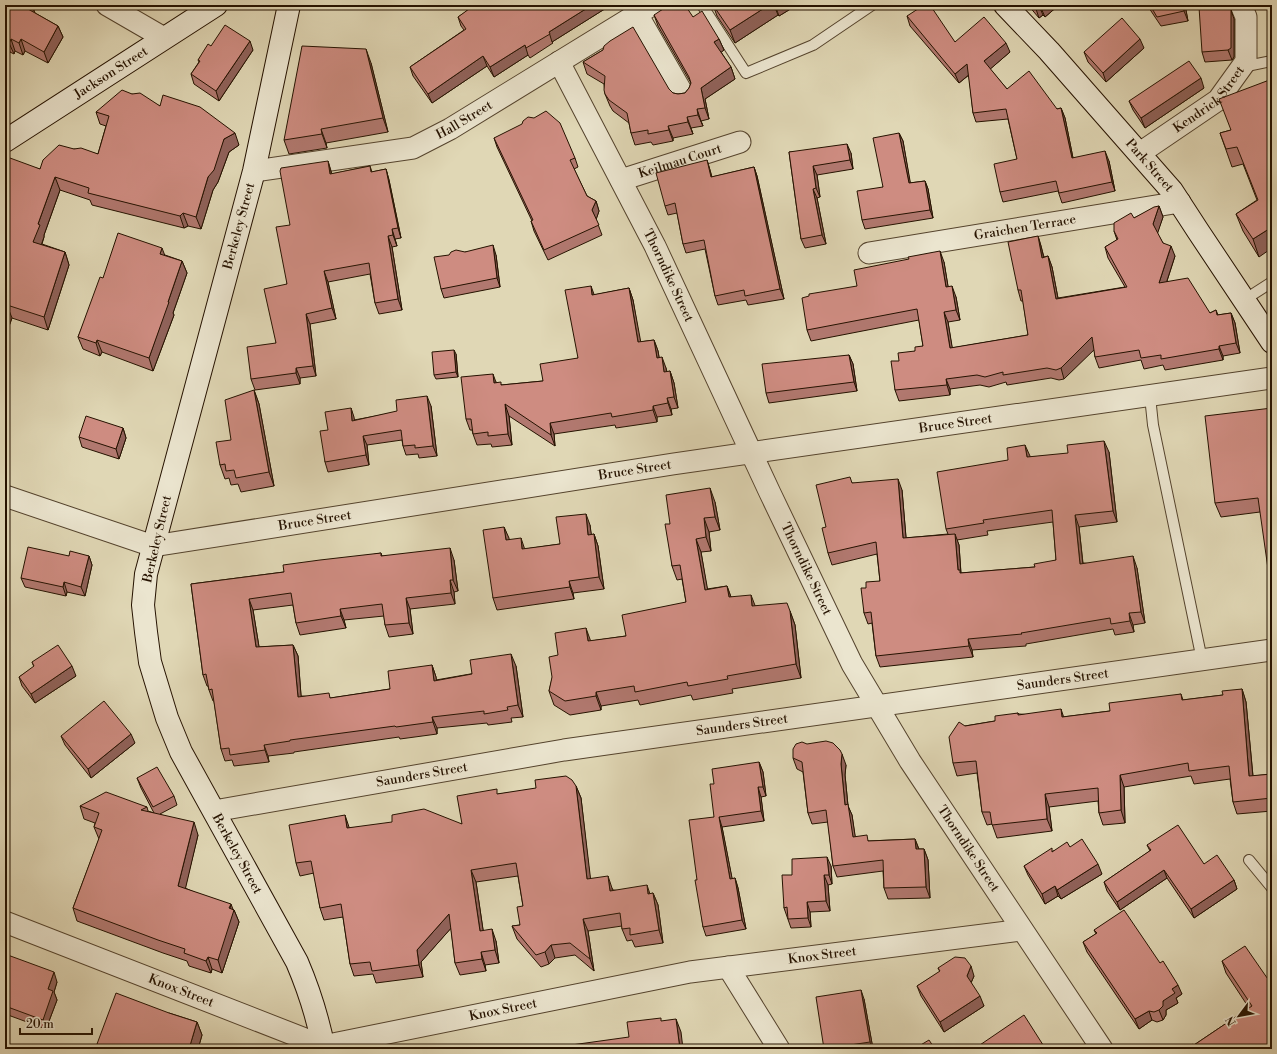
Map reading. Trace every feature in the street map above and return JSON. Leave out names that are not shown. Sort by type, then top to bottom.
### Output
[{"type":"street","points":[[107,5],[164,38]]},
{"type":"street","name":"Jackson Street","points":[[5,141],[216,5]]},
{"type":"street","name":"Berkeley Street","points":[[289,5],[254,171],[153,546],[146,574],[143,605],[150,662],[167,718],[181,752],[297,962],[307,985],[317,1016],[323,1047]]},
{"type":"street","name":"Park Street","points":[[1005,5],[1172,190],[1272,342]]},
{"type":"street","name":"Kendrick Street","points":[[1140,153],[1218,100],[1242,67],[1246,61],[1246,17],[1241,5]]},
{"type":"street","points":[[644,9],[683,94]]},
{"type":"street","name":"Hall Street","points":[[254,171],[413,148],[450,129],[644,9]]},
{"type":"street","name":"Thorndike Street","points":[[559,62],[655,246],[751,453],[852,664],[910,761],[1102,1049]]},
{"type":"street","name":"Keilmau Court","points":[[621,180],[740,142]]},
{"type":"street","name":"Graichen Terrace","points":[[869,253],[1180,202]]},
{"type":"street","name":"Bruce Street","points":[[5,496],[153,546],[673,464],[1272,378]]},
{"type":"street","name":"Saunders Street","points":[[214,811],[564,750],[1272,650]]},
{"type":"street","name":"Knox Street","points":[[5,922],[323,1047],[682,974],[1022,930]]},
{"type":"street","points":[[728,967],[778,1049]]},
{"type":"lane","points":[[702,5],[746,74],[813,45],[872,5]]},
{"type":"lane","points":[[1242,67],[1272,61]]},
{"type":"lane","points":[[1244,300],[1272,282]]},
{"type":"lane","points":[[1150,396],[1154,425],[1202,660]]},
{"type":"lane","points":[[1249,860],[1272,888]]},
{"type":"building","points":[[5,5],[30,5],[28,9],[58,26],[44,52],[21,39],[19,43],[11,39],[9,43],[6,41],[5,43]]},
{"type":"building","points":[[466,5],[592,5],[549,32],[550,34],[526,48],[525,45],[490,67],[483,56],[428,94],[410,67],[466,29],[458,17],[469,9]]},
{"type":"building","points":[[669,5],[685,5],[693,17],[702,11],[719,39],[714,42],[731,67],[701,88],[705,108],[697,109],[698,115],[687,117],[688,122],[668,126],[669,130],[648,134],[648,130],[631,133],[627,113],[609,100],[605,94],[605,76],[583,62],[603,50],[604,46],[610,41],[633,27],[669,89],[673,93],[685,93],[691,83],[689,77],[654,15]]},
{"type":"building","points":[[713,5],[769,5],[730,30]]},
{"type":"building","points":[[924,5],[930,5],[955,42],[984,17],[1006,43],[984,61],[1007,89],[1029,71],[1057,109],[1061,108],[1072,158],[1105,151],[1112,182],[1059,193],[1056,181],[1000,192],[994,164],[1017,159],[1006,109],[973,113],[967,64],[955,74],[907,16]]},
{"type":"building","points":[[1033,5],[1045,5],[1041,8],[1039,6],[1036,9]]},
{"type":"building","points":[[1150,5],[1183,5],[1184,11],[1157,17]]},
{"type":"building","points":[[1229,5],[1231,10],[1231,48],[1228,50],[1202,52],[1199,7]]},
{"type":"building","points":[[1122,18],[1140,39],[1103,73],[1084,52]]},
{"type":"building","points":[[225,25],[250,41],[216,91],[191,74],[200,61],[198,60],[208,44],[211,46]]},
{"type":"building","points":[[302,46],[366,49],[383,118],[321,129],[322,134],[284,140]]},
{"type":"building","points":[[1189,61],[1201,78],[1141,118],[1129,101]]},
{"type":"building","points":[[1272,79],[1272,227],[1253,239],[1236,214],[1258,200],[1237,147],[1226,149],[1220,133],[1231,130],[1219,99]]},
{"type":"building","points":[[122,90],[132,94],[140,93],[160,106],[163,95],[200,107],[235,133],[224,139],[214,170],[208,177],[196,217],[183,213],[180,216],[88,193],[89,188],[55,177],[33,242],[65,252],[44,317],[7,305],[5,312],[5,161],[10,158],[40,169],[43,160],[59,145],[74,149],[81,148],[98,154],[109,116],[96,112]]},
{"type":"building","points":[[546,111],[560,123],[575,158],[570,160],[587,196],[596,201],[592,210],[599,225],[544,250],[531,221],[533,220],[494,138],[522,124],[528,117],[534,118]]},
{"type":"building","points":[[899,133],[909,183],[925,181],[930,210],[862,220],[857,191],[883,187],[873,138]]},
{"type":"building","points":[[847,144],[850,160],[813,166],[816,188],[813,189],[822,235],[801,239],[789,152]]},
{"type":"building","points":[[707,160],[711,177],[754,167],[780,289],[745,296],[744,290],[715,296],[704,240],[683,244],[675,203],[665,206],[656,173]]},
{"type":"building","points":[[328,161],[330,174],[370,166],[371,172],[386,169],[398,228],[392,229],[393,235],[388,236],[398,299],[375,303],[369,263],[324,271],[332,308],[306,314],[313,366],[296,368],[296,373],[251,379],[247,347],[276,343],[264,289],[287,284],[276,227],[290,225],[280,171],[281,168]]},
{"type":"building","points":[[1159,206],[1153,224],[1163,243],[1171,246],[1159,283],[1188,278],[1210,313],[1216,310],[1217,315],[1231,313],[1236,343],[1219,346],[1219,349],[1161,359],[1161,355],[1141,358],[1139,350],[1095,357],[1092,337],[1061,368],[1056,370],[1047,368],[1003,375],[1003,372],[985,377],[977,375],[946,379],[947,385],[895,390],[891,361],[899,361],[898,353],[915,351],[915,347],[923,346],[917,309],[807,330],[802,298],[809,296],[809,294],[857,286],[854,270],[940,251],[946,287],[952,286],[956,310],[944,312],[950,348],[1028,335],[1021,290],[1018,290],[1008,242],[1038,236],[1042,258],[1048,256],[1056,299],[1127,287],[1105,247],[1118,239],[1114,231],[1114,223],[1131,213],[1134,218],[1154,207]]},
{"type":"building","points":[[118,233],[162,248],[160,254],[182,261],[149,358],[97,340],[96,343],[78,337],[100,277],[103,278]]},
{"type":"building","points":[[493,245],[497,278],[441,289],[434,257],[449,255],[451,252],[456,250],[465,252]]},
{"type":"building","points":[[591,286],[592,295],[629,288],[638,342],[654,340],[657,358],[662,357],[664,372],[670,371],[674,397],[667,398],[668,403],[653,406],[653,410],[612,417],[611,413],[550,423],[551,435],[505,404],[508,434],[488,436],[488,432],[473,434],[471,419],[466,419],[461,377],[493,374],[494,383],[501,382],[501,385],[543,381],[540,364],[578,358],[565,290]]},
{"type":"building","points":[[454,350],[456,372],[434,375],[432,352]]},
{"type":"building","points":[[849,355],[854,382],[766,393],[762,364]]},
{"type":"building","points":[[254,390],[269,472],[236,478],[234,470],[226,471],[225,464],[220,465],[216,442],[231,440],[225,400]]},
{"type":"building","points":[[427,396],[433,446],[415,448],[415,445],[403,446],[401,430],[363,436],[366,455],[325,462],[320,431],[328,430],[325,412],[351,408],[352,421],[397,411],[396,400]]},
{"type":"building","points":[[1272,408],[1272,597],[1258,498],[1215,503],[1205,416]]},
{"type":"building","points":[[86,416],[123,428],[116,449],[79,437]]},
{"type":"building","points":[[1104,441],[1113,511],[1075,515],[1080,564],[1133,556],[1141,612],[1129,613],[1130,621],[1111,624],[1110,618],[1021,633],[1022,634],[968,639],[969,646],[876,656],[871,612],[864,613],[861,588],[866,588],[866,582],[880,581],[876,542],[828,553],[822,528],[826,527],[816,485],[850,477],[852,483],[898,479],[903,538],[955,534],[958,570],[960,570],[960,573],[1035,567],[1034,564],[1056,560],[1052,510],[983,520],[984,523],[946,529],[937,472],[1008,460],[1007,448],[1025,445],[1027,457],[1068,453],[1067,445]]},
{"type":"building","points":[[710,488],[715,517],[704,518],[706,537],[696,539],[705,590],[727,586],[729,597],[751,595],[752,606],[787,603],[790,611],[796,664],[727,676],[728,679],[688,686],[687,682],[635,692],[634,686],[596,692],[596,696],[565,701],[549,691],[552,677],[549,657],[558,655],[555,633],[586,628],[588,641],[626,636],[622,615],[686,602],[680,565],[672,566],[665,524],[670,524],[666,495]]},
{"type":"building","points":[[586,514],[588,535],[594,534],[599,577],[569,581],[570,587],[493,598],[483,530],[504,527],[506,540],[521,538],[522,549],[560,544],[556,517]]},
{"type":"building","points":[[28,547],[69,556],[70,551],[89,556],[81,587],[64,582],[63,587],[21,578]]},
{"type":"building","points":[[450,548],[453,580],[450,580],[451,593],[406,598],[409,623],[385,625],[382,604],[340,609],[341,616],[296,623],[291,593],[249,599],[256,647],[293,645],[298,697],[329,693],[330,698],[390,689],[388,671],[432,665],[434,681],[472,674],[470,660],[511,654],[518,705],[507,707],[508,710],[484,714],[484,711],[432,717],[433,722],[290,740],[264,745],[265,750],[230,755],[229,748],[221,749],[212,689],[209,690],[206,674],[203,675],[191,584],[284,572],[283,565],[381,553],[381,556]]},
{"type":"building","points":[[58,645],[72,666],[31,694],[19,677],[34,666],[32,662]]},
{"type":"building","points":[[1242,689],[1249,776],[1272,774],[1272,798],[1233,802],[1229,766],[1189,771],[1188,763],[1120,775],[1121,810],[1099,813],[1098,788],[1045,794],[1047,819],[992,825],[990,812],[982,812],[976,761],[953,763],[949,737],[959,722],[965,726],[995,721],[995,716],[1018,713],[1018,715],[1061,709],[1062,717],[1110,711],[1109,703],[1181,694],[1182,700],[1223,695],[1222,691]]},
{"type":"building","points":[[104,701],[131,734],[88,769],[61,736]]},
{"type":"building","points":[[826,741],[833,743],[842,754],[841,764],[845,805],[848,804],[853,837],[867,835],[868,841],[915,839],[916,849],[924,849],[926,887],[884,888],[883,860],[833,866],[826,810],[808,813],[802,762],[793,758],[793,749],[796,744],[802,742],[807,744]]},
{"type":"building","points":[[759,762],[763,787],[758,787],[761,811],[719,817],[730,879],[735,878],[742,920],[703,927],[695,880],[697,880],[689,820],[714,817],[710,784],[714,784],[712,769]]},
{"type":"building","points":[[157,767],[174,796],[153,807],[137,778]]},
{"type":"building","points":[[566,776],[572,780],[576,786],[587,879],[608,876],[610,891],[647,885],[648,894],[653,893],[659,930],[630,935],[630,928],[622,929],[620,913],[583,919],[590,959],[570,943],[551,945],[545,952],[536,955],[512,926],[520,925],[517,907],[523,906],[516,863],[471,870],[480,931],[492,929],[495,950],[481,952],[482,959],[455,963],[449,914],[417,950],[419,965],[372,971],[370,962],[350,964],[341,904],[320,908],[311,861],[296,863],[289,825],[345,815],[347,828],[392,822],[392,815],[424,809],[462,824],[457,796],[497,789],[497,794],[536,788],[535,780]]},
{"type":"building","points":[[106,792],[147,807],[141,810],[194,822],[178,886],[231,904],[229,908],[234,910],[218,960],[208,957],[206,961],[184,953],[185,949],[73,908],[102,830],[94,827],[99,813],[80,806]]},
{"type":"building","points":[[1178,825],[1204,864],[1217,855],[1234,880],[1191,909],[1164,870],[1117,902],[1104,882],[1151,850],[1147,845]]},
{"type":"building","points":[[1082,839],[1098,864],[1057,890],[1055,886],[1042,894],[1024,866],[1052,848],[1052,852],[1067,842],[1070,847]]},
{"type":"building","points":[[827,857],[829,875],[824,875],[826,901],[807,902],[808,918],[788,919],[787,907],[784,908],[782,875],[792,875],[792,859]]},
{"type":"building","points":[[1124,910],[1160,963],[1163,961],[1178,985],[1172,989],[1175,993],[1163,1001],[1163,1006],[1159,1010],[1154,1012],[1149,1011],[1135,1019],[1083,942],[1097,933],[1094,930]]},
{"type":"building","points":[[1245,946],[1272,985],[1272,1049],[1186,1049],[1252,1006],[1222,961]]},
{"type":"building","points":[[5,954],[54,972],[48,989],[53,991],[43,1020],[5,1006]]},
{"type":"building","points":[[955,957],[965,958],[971,966],[967,976],[980,996],[940,1022],[917,986],[940,971],[938,968]]},
{"type":"building","points":[[861,990],[870,1042],[824,1049],[816,997]]},
{"type":"building","points":[[116,993],[197,1022],[189,1049],[110,1049],[97,1044]]},
{"type":"building","points":[[1024,1015],[1045,1048],[1044,1049],[974,1049]]},
{"type":"building","points":[[661,1018],[661,1021],[676,1019],[680,1049],[557,1049],[557,1047],[629,1037],[627,1022]]},
{"type":"building","points":[[929,1040],[935,1049],[914,1049]]},
{"type":"building","points":[[53,1045],[64,1049],[52,1049]]}]
